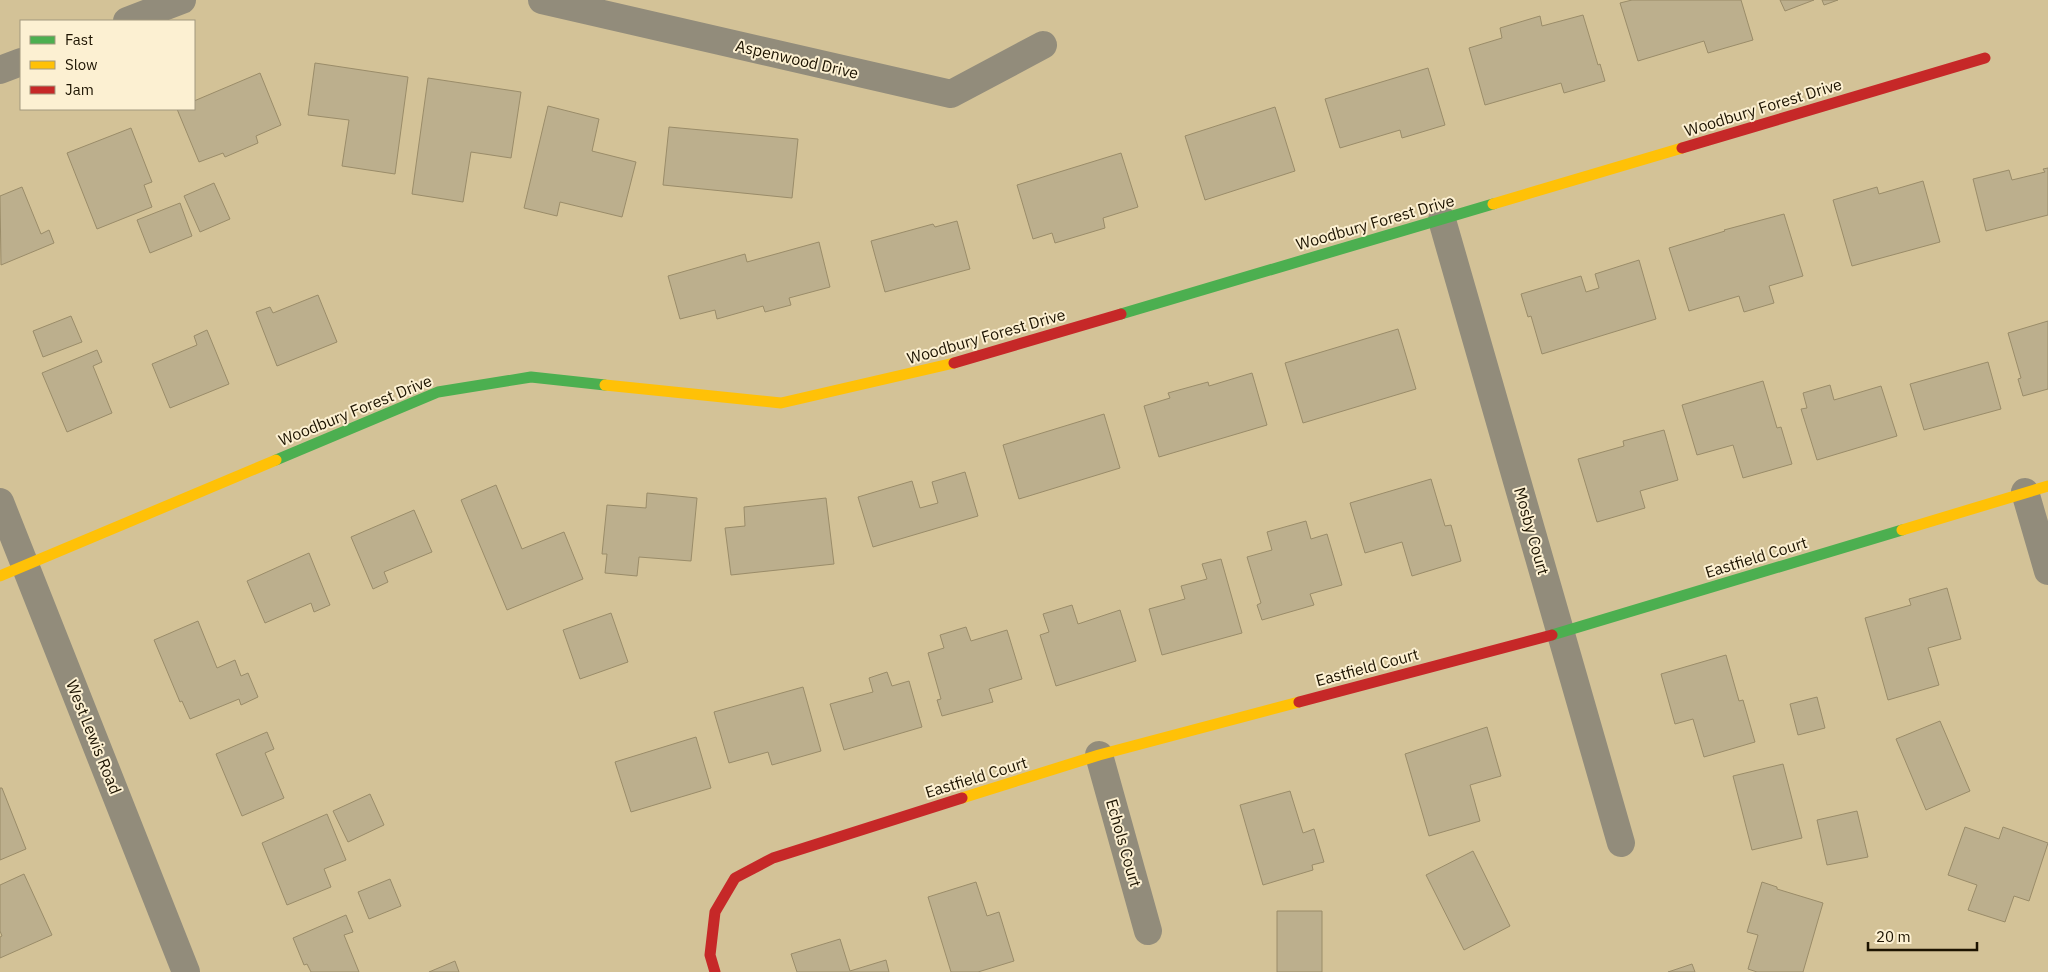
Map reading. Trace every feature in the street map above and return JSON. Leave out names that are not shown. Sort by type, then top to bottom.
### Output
[{"type":"street","points":[[130,20],[182,0]]},
{"type":"street","name":"Aspenwood Drive","points":[[542,0],[951,94],[1043,45]]},
{"type":"street","name":"Woodbury Forest Drive","points":[[0,576],[438,392],[530,377],[780,403],[934,369],[1985,58]]},
{"type":"street","points":[[0,70],[20,62]]},
{"type":"street","name":"Mosby Court","points":[[1442,220],[1621,842]]},
{"type":"street","points":[[2037,489],[2048,571]]},
{"type":"street","name":"Eastfield Court","points":[[715,972],[710,955],[715,912],[735,878],[772,858],[1099,755],[1562,632],[2037,489]]},
{"type":"street","name":"West Lewis Road","points":[[0,502],[186,972]]},
{"type":"street","name":"Echols Court","points":[[1099,755],[1148,931]]},
{"type":"building","points":[[1632,0],[1741,0],[1753,40],[1708,53],[1704,41],[1638,61],[1620,3]]},
{"type":"building","points":[[1780,0],[1814,0],[1785,11]]},
{"type":"building","points":[[1822,0],[1838,0],[1824,5]]},
{"type":"building","points":[[1583,15],[1598,65],[1600,64],[1605,81],[1564,93],[1561,83],[1485,105],[1469,48],[1502,38],[1500,28],[1540,16],[1542,26]]},
{"type":"building","points":[[315,63],[408,77],[395,174],[342,166],[349,120],[308,115]]},
{"type":"building","points":[[1428,68],[1445,125],[1402,138],[1400,130],[1340,148],[1325,99]]},
{"type":"building","points":[[260,73],[281,125],[256,136],[258,143],[225,157],[223,153],[199,162],[177,110],[195,110],[195,101]]},
{"type":"building","points":[[428,78],[521,92],[511,158],[471,152],[463,202],[412,194]]},
{"type":"building","points":[[548,106],[599,119],[592,151],[636,162],[622,217],[560,202],[557,216],[524,208]]},
{"type":"building","points":[[1275,107],[1295,171],[1205,200],[1185,136]]},
{"type":"building","points":[[669,127],[798,139],[792,198],[663,185]]},
{"type":"building","points":[[131,128],[152,182],[144,185],[152,207],[97,229],[67,153]]},
{"type":"building","points":[[1121,153],[1138,207],[1103,218],[1105,228],[1055,243],[1052,233],[1033,239],[1017,185]]},
{"type":"building","points":[[2048,168],[2048,215],[1986,231],[1973,179],[2009,170],[2012,180],[2045,172],[2043,169]]},
{"type":"building","points":[[1923,181],[1940,242],[1852,266],[1833,200],[1877,187],[1879,194]]},
{"type":"building","points":[[214,183],[230,219],[200,232],[184,196]]},
{"type":"building","points":[[22,187],[41,234],[49,230],[54,243],[1,265],[0,196]]},
{"type":"building","points":[[180,203],[192,236],[150,253],[137,220]]},
{"type":"building","points":[[1784,214],[1803,276],[1769,286],[1774,303],[1744,312],[1739,296],[1689,311],[1669,248],[1724,230]]},
{"type":"building","points":[[957,221],[970,269],[885,292],[871,241],[933,224],[935,227]]},
{"type":"building","points":[[819,242],[830,287],[789,298],[791,305],[765,312],[763,306],[717,319],[715,310],[680,319],[668,276],[745,254],[747,262]]},
{"type":"building","points":[[1639,260],[1656,319],[1542,354],[1531,316],[1528,317],[1521,294],[1581,276],[1586,292],[1599,288],[1595,274]]},
{"type":"building","points":[[318,295],[337,342],[277,366],[256,312],[270,307],[273,313]]},
{"type":"building","points":[[71,316],[82,342],[43,357],[33,331]]},
{"type":"building","points":[[2048,321],[2048,389],[2023,396],[2018,379],[2021,378],[2008,333]]},
{"type":"building","points":[[1398,329],[1416,389],[1303,423],[1285,363]]},
{"type":"building","points":[[207,330],[229,384],[170,408],[152,364],[197,345],[194,336]]},
{"type":"building","points":[[97,350],[102,362],[93,366],[112,413],[67,432],[42,373]]},
{"type":"building","points":[[1988,362],[2001,409],[1924,430],[1910,384]]},
{"type":"building","points":[[1252,373],[1267,425],[1159,457],[1144,406],[1170,398],[1168,393],[1208,382],[1209,386]]},
{"type":"building","points":[[1763,381],[1777,428],[1781,427],[1792,464],[1743,478],[1733,445],[1697,455],[1682,405]]},
{"type":"building","points":[[1830,385],[1834,400],[1881,386],[1897,436],[1817,460],[1801,409],[1807,408],[1803,393]]},
{"type":"building","points":[[1104,414],[1120,468],[1019,499],[1003,445]]},
{"type":"building","points":[[1664,430],[1678,480],[1640,491],[1645,508],[1597,522],[1578,459],[1624,446],[1623,441]]},
{"type":"building","points":[[965,472],[978,516],[873,547],[858,497],[912,481],[920,508],[938,503],[932,482]]},
{"type":"building","points":[[1431,479],[1445,526],[1451,525],[1461,561],[1412,576],[1402,542],[1365,553],[1350,503]]},
{"type":"building","points":[[496,485],[522,549],[564,532],[583,579],[507,610],[461,500]]},
{"type":"building","points":[[647,493],[697,498],[691,561],[639,557],[637,576],[605,573],[607,554],[602,554],[607,505],[646,508]]},
{"type":"building","points":[[826,498],[834,564],[731,575],[725,528],[745,526],[744,507]]},
{"type":"building","points":[[414,510],[432,552],[384,572],[388,582],[373,589],[351,537]]},
{"type":"building","points":[[1306,521],[1311,539],[1327,534],[1342,585],[1310,594],[1314,605],[1262,620],[1257,605],[1261,603],[1247,557],[1272,550],[1267,532]]},
{"type":"building","points":[[309,553],[330,605],[314,612],[311,603],[265,623],[247,581]]},
{"type":"building","points":[[1221,559],[1242,633],[1162,655],[1149,609],[1185,599],[1181,586],[1207,579],[1202,564]]},
{"type":"building","points":[[1947,588],[1961,639],[1928,648],[1939,685],[1888,700],[1865,618],[1911,605],[1909,599]]},
{"type":"building","points":[[1072,605],[1078,624],[1120,610],[1136,661],[1056,686],[1040,635],[1049,632],[1043,614]]},
{"type":"building","points":[[611,613],[628,662],[580,679],[563,630]]},
{"type":"building","points":[[198,621],[217,668],[235,660],[241,676],[248,673],[258,697],[241,705],[239,699],[190,719],[182,701],[180,702],[154,640]]},
{"type":"building","points":[[966,627],[971,641],[1007,630],[1022,679],[989,689],[993,702],[942,716],[937,700],[941,699],[928,653],[944,648],[940,635]]},
{"type":"building","points":[[1726,655],[1739,701],[1743,700],[1755,742],[1704,757],[1693,719],[1675,724],[1661,674]]},
{"type":"building","points":[[887,672],[892,686],[909,681],[922,727],[844,750],[830,704],[873,692],[869,678]]},
{"type":"building","points":[[803,687],[821,751],[772,765],[768,752],[729,763],[714,712]]},
{"type":"building","points":[[1817,697],[1825,728],[1798,735],[1790,704]]},
{"type":"building","points":[[1940,721],[1970,791],[1926,810],[1896,739]]},
{"type":"building","points":[[1487,727],[1501,776],[1470,785],[1480,821],[1429,836],[1405,754]]},
{"type":"building","points":[[267,732],[274,749],[265,753],[284,798],[242,816],[216,754]]},
{"type":"building","points":[[696,737],[711,788],[631,812],[615,762]]},
{"type":"building","points":[[1783,764],[1802,838],[1752,850],[1733,776]]},
{"type":"building","points":[[0,788],[2,788],[26,849],[0,860]]},
{"type":"building","points":[[1290,791],[1303,833],[1314,829],[1324,862],[1312,865],[1313,870],[1263,885],[1240,805]]},
{"type":"building","points":[[370,794],[384,825],[348,842],[333,811]]},
{"type":"building","points":[[1857,811],[1868,857],[1827,865],[1817,820]]},
{"type":"building","points":[[327,814],[346,860],[324,869],[331,887],[287,905],[262,843]]},
{"type":"building","points":[[1965,827],[1999,839],[2003,827],[2048,843],[2029,901],[2014,896],[2005,922],[1968,910],[1977,885],[1948,875]]},
{"type":"building","points":[[1473,851],[1510,926],[1464,950],[1426,875]]},
{"type":"building","points":[[24,874],[52,935],[0,958],[0,937],[2,936],[0,931],[0,885]]},
{"type":"building","points":[[390,879],[401,906],[369,919],[358,892]]},
{"type":"building","points":[[976,882],[987,916],[999,912],[1014,961],[978,972],[951,972],[928,897]]},
{"type":"building","points":[[1762,882],[1777,887],[1777,889],[1823,903],[1803,972],[1757,972],[1748,969],[1758,935],[1747,932]]},
{"type":"building","points":[[1277,911],[1322,911],[1322,972],[1277,972]]},
{"type":"building","points":[[346,915],[353,932],[344,935],[359,972],[311,972],[307,964],[304,965],[293,938]]},
{"type":"building","points":[[840,939],[850,971],[886,960],[889,972],[797,972],[791,954]]},
{"type":"building","points":[[455,961],[459,972],[429,972]]},
{"type":"building","points":[[1692,964],[1695,972],[1668,972]]},
{"type":"traffic: fast","points":[[1121,314],[1493,204]]},
{"type":"traffic: fast","points":[[276,460],[438,392],[531,377],[605,385]]},
{"type":"traffic: fast","points":[[1552,635],[1902,530]]},
{"type":"traffic: slow","points":[[1493,204],[1682,148]]},
{"type":"traffic: slow","points":[[605,385],[781,403],[954,363]]},
{"type":"traffic: slow","points":[[0,576],[276,460]]},
{"type":"traffic: slow","points":[[1902,530],[2048,486]]},
{"type":"traffic: slow","points":[[962,798],[1099,755],[1299,702]]},
{"type":"traffic: jam","points":[[1682,148],[1985,58]]},
{"type":"traffic: jam","points":[[954,363],[1121,314]]},
{"type":"traffic: jam","points":[[1299,702],[1552,635]]},
{"type":"traffic: jam","points":[[715,972],[710,955],[715,912],[735,878],[773,858],[962,798]]}]
